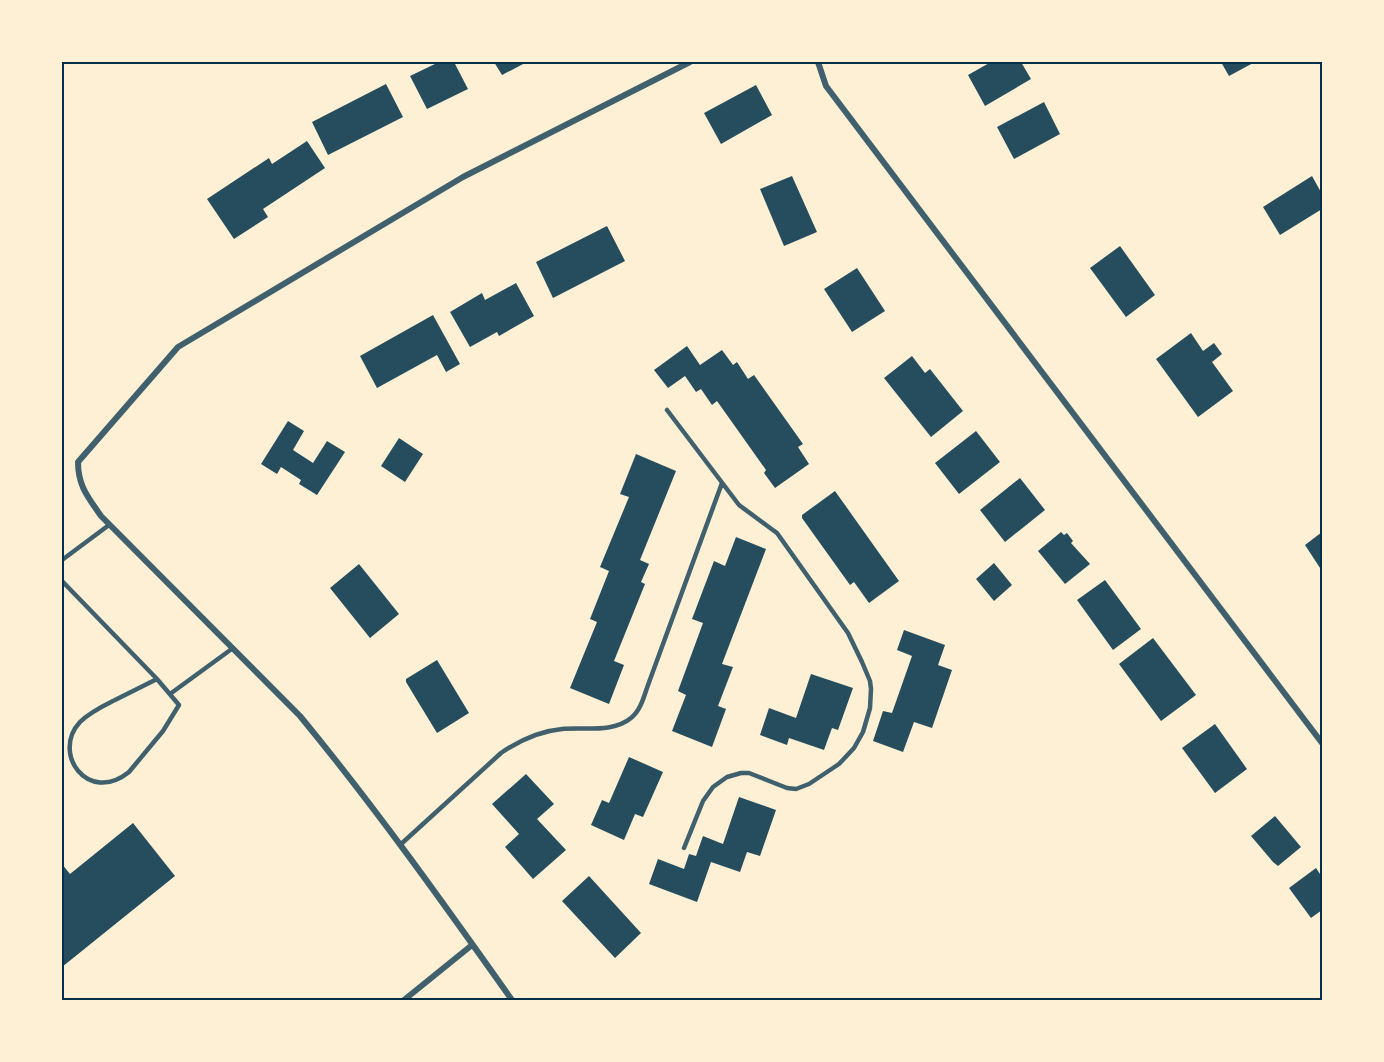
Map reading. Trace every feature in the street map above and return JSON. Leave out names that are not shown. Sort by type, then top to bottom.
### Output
[{"type":"street","points":[[512,1000],[400,845],[300,716],[101,516],[86,495],[78,476],[78,462],[178,347],[463,177],[690,62]]},
{"type":"street","points":[[818,62],[826,86],[833,96],[1323,743]]},
{"type":"street","points":[[404,1000],[472,945]]},
{"type":"lane","points":[[667,410],[739,505],[777,533],[848,633],[867,674],[871,689],[871,699],[863,732],[854,748],[839,764],[809,784],[796,789],[787,788],[748,773],[727,777],[713,787],[703,801],[684,848]]},
{"type":"lane","points":[[400,845],[511,746],[532,736],[561,729],[615,726],[636,713],[722,483]]},
{"type":"lane","points":[[62,560],[109,525]]},
{"type":"lane","points":[[62,581],[157,679],[179,705],[163,731],[129,771],[116,780],[101,783],[91,781],[73,764],[70,754],[71,736],[79,723],[92,712],[157,679]]},
{"type":"lane","points":[[171,694],[233,648]]},
{"type":"building","points":[[439,62],[454,62],[468,89],[427,109],[410,76]]},
{"type":"building","points":[[494,62],[527,62],[502,75]]},
{"type":"building","points":[[991,62],[1021,62],[1031,79],[985,106],[968,75]]},
{"type":"building","points":[[1221,62],[1255,62],[1229,76]]},
{"type":"building","points":[[386,84],[403,117],[328,155],[312,122]]},
{"type":"building","points":[[756,85],[772,115],[721,144],[704,113]]},
{"type":"building","points":[[1044,102],[1060,134],[1014,159],[997,127]]},
{"type":"building","points":[[307,141],[325,168],[263,209],[268,217],[234,239],[207,199],[269,158],[272,164]]},
{"type":"building","points":[[792,176],[817,232],[784,246],[760,189]]},
{"type":"building","points":[[1312,176],[1322,194],[1322,209],[1280,235],[1263,207]]},
{"type":"building","points":[[607,226],[625,261],[553,298],[536,262]]},
{"type":"building","points":[[1120,246],[1155,295],[1126,317],[1090,268]]},
{"type":"building","points":[[857,268],[885,311],[852,332],[824,289]]},
{"type":"building","points":[[516,283],[534,316],[499,336],[497,332],[470,347],[450,312],[482,293],[485,300]]},
{"type":"building","points":[[433,315],[460,364],[446,372],[437,355],[377,388],[360,356]]},
{"type":"building","points":[[1191,333],[1203,351],[1214,343],[1222,354],[1212,362],[1233,391],[1198,417],[1156,359]]},
{"type":"building","points":[[687,346],[700,365],[722,350],[733,365],[737,362],[748,379],[754,375],[803,444],[798,447],[809,464],[775,488],[764,473],[766,470],[717,401],[712,405],[701,389],[696,392],[685,376],[668,388],[654,370]]},
{"type":"building","points":[[912,356],[925,373],[930,369],[963,411],[931,437],[884,378]]},
{"type":"building","points":[[288,421],[304,431],[293,450],[313,463],[327,441],[345,452],[317,495],[299,484],[301,480],[281,467],[277,474],[261,464]]},
{"type":"building","points":[[976,431],[1000,462],[959,494],[935,463]]},
{"type":"building","points":[[399,438],[423,454],[405,482],[381,466]]},
{"type":"building","points":[[636,454],[676,471],[640,560],[649,564],[641,582],[645,584],[614,661],[624,665],[609,704],[570,688],[597,622],[590,619],[609,571],[600,567],[629,497],[620,494]]},
{"type":"building","points":[[1020,478],[1045,510],[1005,542],[980,510]]},
{"type":"building","points":[[835,491],[899,581],[869,603],[854,582],[850,585],[802,518],[802,515]]},
{"type":"building","points":[[1061,532],[1064,535],[1067,533],[1073,541],[1071,543],[1090,564],[1065,584],[1038,551]]},
{"type":"building","points":[[1322,532],[1322,571],[1305,545]]},
{"type":"building","points":[[736,537],[766,549],[722,664],[733,667],[718,706],[726,709],[712,747],[672,731],[686,695],[678,691],[703,623],[692,619],[714,561],[725,566]]},
{"type":"building","points":[[994,563],[1012,585],[994,601],[976,579]]},
{"type":"building","points":[[359,564],[399,614],[370,638],[330,588]]},
{"type":"building","points":[[1105,580],[1141,629],[1113,650],[1077,600]]},
{"type":"building","points":[[904,630],[945,645],[938,665],[952,670],[932,728],[914,722],[903,752],[873,741],[883,711],[892,713],[912,656],[897,650]]},
{"type":"building","points":[[1153,638],[1196,695],[1161,721],[1119,664]]},
{"type":"building","points":[[437,660],[469,713],[437,733],[406,679]]},
{"type":"building","points":[[811,674],[853,688],[838,730],[832,728],[824,750],[789,738],[787,745],[760,735],[769,708],[796,718]]},
{"type":"building","points":[[1215,724],[1247,769],[1215,793],[1182,748]]},
{"type":"building","points":[[629,757],[663,772],[643,817],[635,814],[624,840],[591,825],[602,800],[609,803]]},
{"type":"building","points":[[526,774],[554,804],[537,819],[566,850],[533,879],[505,847],[519,834],[492,804]]},
{"type":"building","points":[[739,797],[776,810],[760,856],[747,852],[740,872],[711,862],[697,902],[649,884],[658,859],[684,869],[689,854],[696,856],[703,836],[723,844]]},
{"type":"building","points":[[1275,816],[1301,847],[1278,866],[1251,836]]},
{"type":"building","points":[[133,823],[175,876],[62,967],[62,864],[70,874]]},
{"type":"building","points":[[1316,868],[1322,877],[1322,910],[1311,918],[1289,888]]},
{"type":"building","points":[[589,876],[641,933],[615,958],[562,901]]}]
